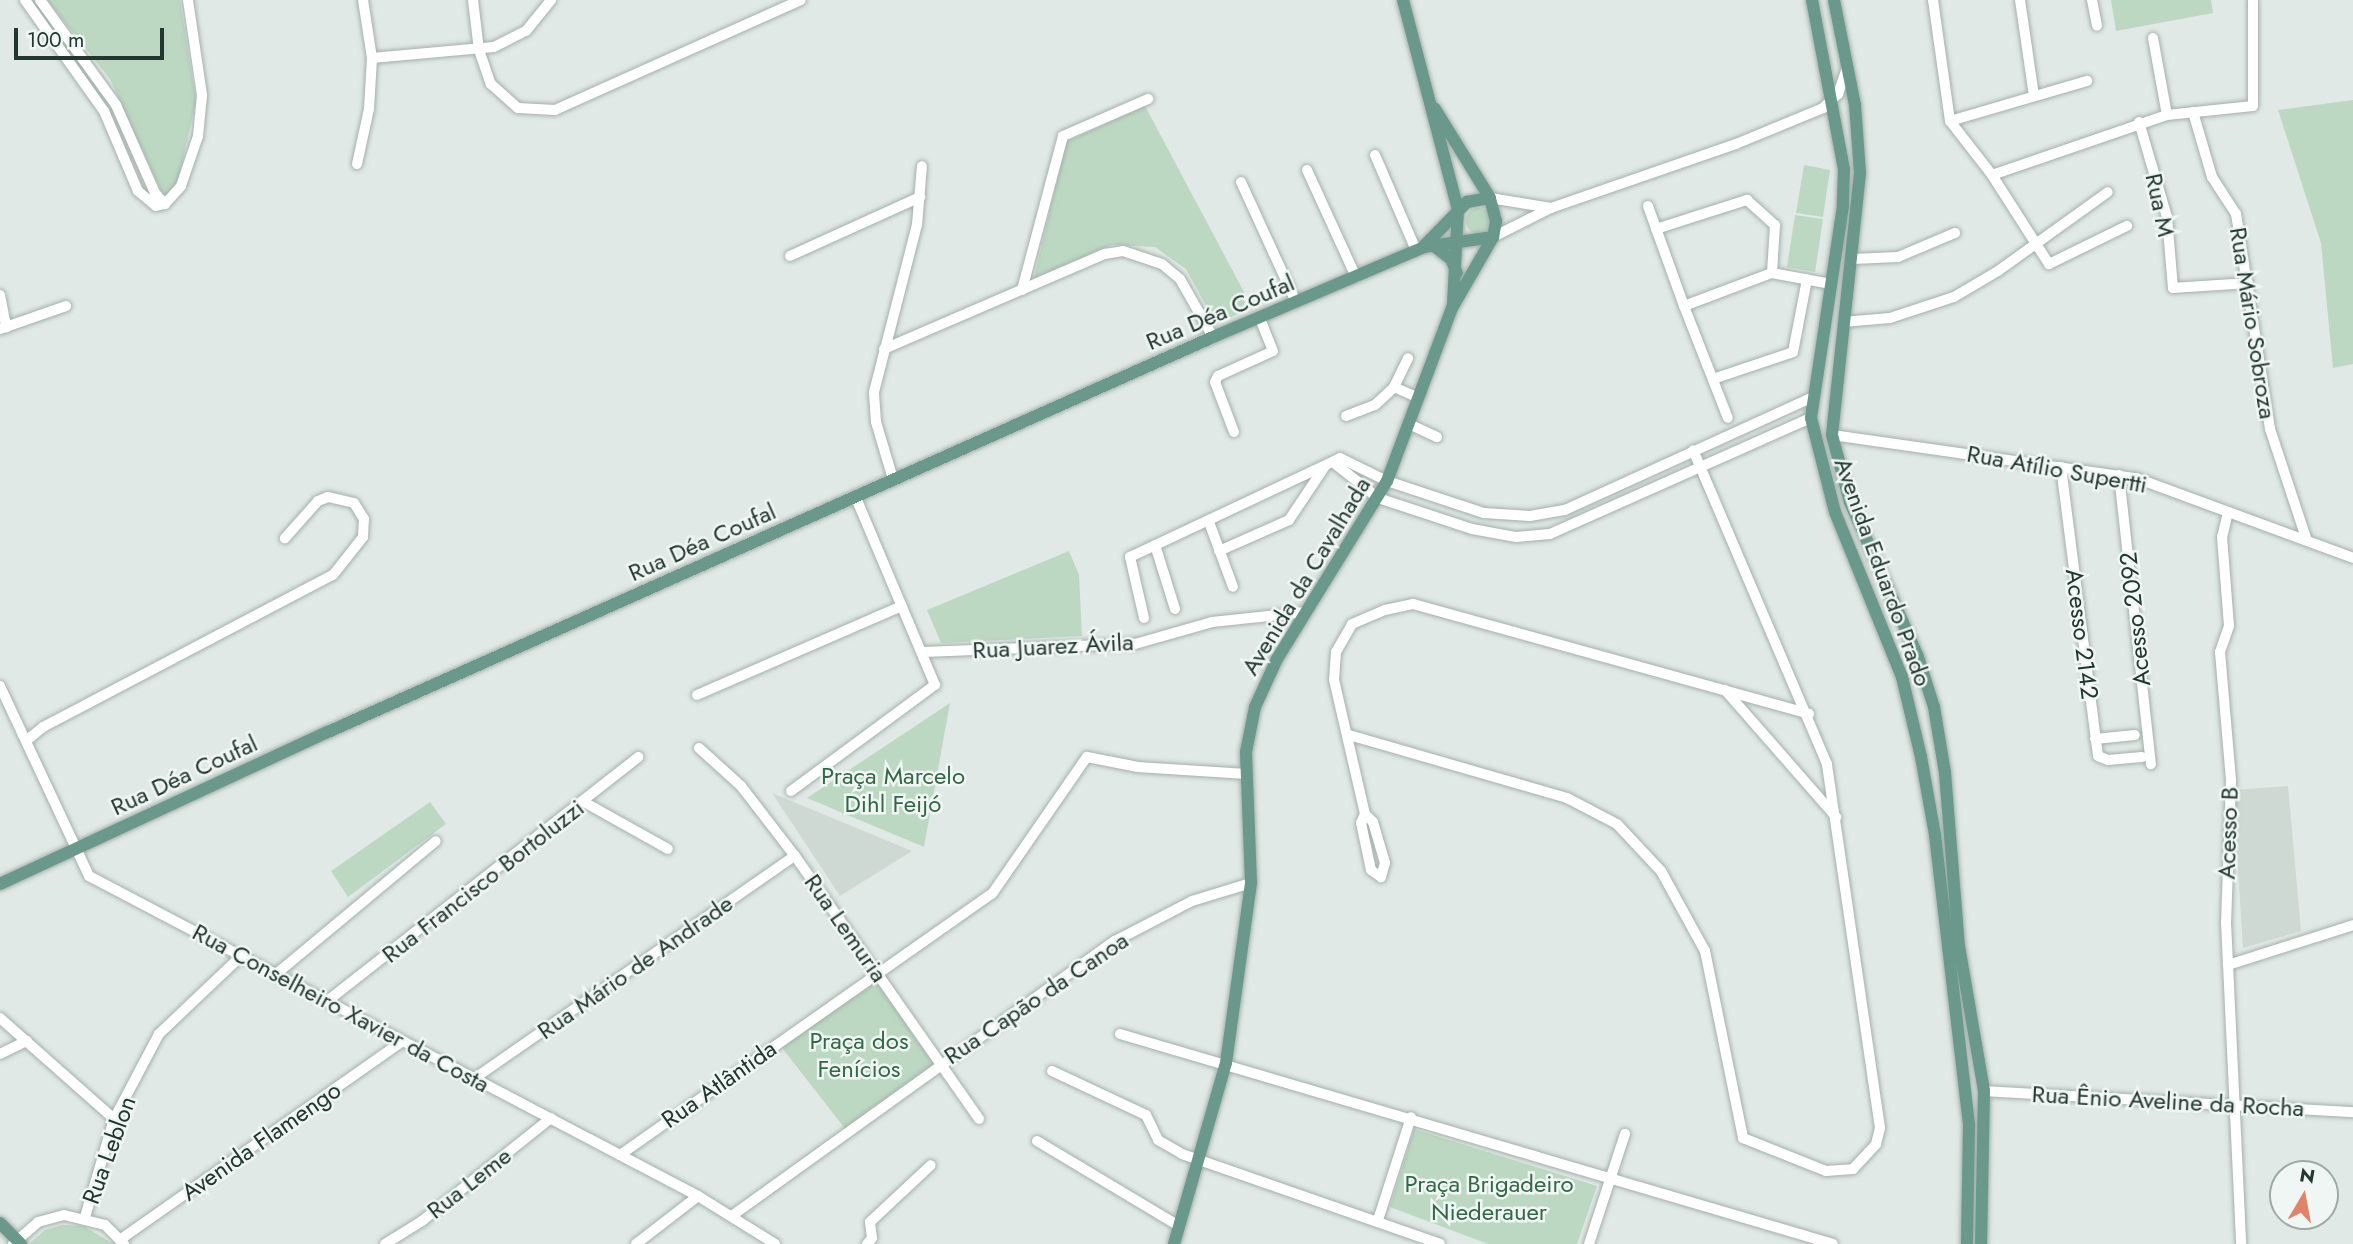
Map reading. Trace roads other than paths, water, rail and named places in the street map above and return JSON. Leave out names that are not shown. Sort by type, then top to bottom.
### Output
[{"type":"main road","name":"Avenida da Cavalhada","points":[[1402,0],[1435,109],[1458,209],[1460,240],[1452,308]]},
{"type":"main road","points":[[1408,20],[1409,0]]},
{"type":"main road","name":"Avenida Eduardo Prado","points":[[1812,0],[1844,169],[1843,206],[1811,398],[1811,418],[1835,512],[1903,681],[1924,776],[1966,1091],[1967,1244]]},
{"type":"main road","name":"Avenida Eduardo Prado","points":[[1834,0],[1848,65],[1860,173],[1853,259],[1843,322],[1832,435],[1850,502],[1924,675],[1945,773],[1959,946],[1983,1091],[1982,1244]]},
{"type":"main road","name":"Avenida da Cavalhada","points":[[1174,1244],[1226,1063],[1251,883],[1246,774],[1255,707],[1306,611],[1387,481],[1452,308],[1493,237],[1496,221],[1490,198],[1435,109]]},
{"type":"main road","name":"Rua Déa Coufal","points":[[1424,247],[1458,209],[1477,198],[1490,198]]},
{"type":"main road","name":"Rua Déa Coufal","points":[[0,884],[855,496],[1259,317],[1424,247],[1493,237]]},
{"type":"main road","points":[[1424,247],[1451,260],[1457,273]]},
{"type":"main road","points":[[1903,681],[1924,675]]},
{"type":"main road","points":[[1924,776],[1945,773]]},
{"type":"main road","points":[[1961,1047],[1983,1091],[1966,1091]]},
{"type":"main road","points":[[0,1223],[17,1242],[34,1244]]},
{"type":"street","points":[[25,0],[104,111],[138,191],[156,206],[165,204],[181,186],[198,136],[202,96],[188,0]]},
{"type":"street","points":[[40,0],[116,105],[155,193],[165,204]]},
{"type":"street","points":[[357,164],[369,109],[372,58],[363,0]]},
{"type":"street","points":[[473,0],[479,50],[491,84],[518,108],[555,110],[801,0]]},
{"type":"street","points":[[372,58],[479,50],[526,31],[551,0]]},
{"type":"street","points":[[1933,0],[1950,121],[1992,176],[2049,264],[2127,226]]},
{"type":"street","points":[[2020,0],[2034,96]]},
{"type":"street","points":[[2092,0],[2096,26]]},
{"type":"street","points":[[1992,176],[2139,122],[2166,115],[2253,106],[2253,0]]},
{"type":"street","points":[[2153,38],[2166,115]]},
{"type":"street","points":[[1833,101],[1848,65]]},
{"type":"street","points":[[1950,121],[2087,81]]},
{"type":"street","points":[[1022,290],[1063,136],[1148,99]]},
{"type":"street","name":"Rua Déa Coufal","points":[[1493,237],[1551,208],[1736,144],[1833,101]]},
{"type":"street","name":"Rua Mário Sobroza","points":[[2193,112],[2212,177],[2236,214],[2270,429],[2306,538]]},
{"type":"street","name":"Rua M","points":[[2139,122],[2167,217],[2174,289],[2248,284]]},
{"type":"street","points":[[1375,155],[1424,247]]},
{"type":"street","points":[[893,479],[876,422],[873,392],[917,225],[922,166]]},
{"type":"street","points":[[1307,170],[1356,277]]},
{"type":"street","points":[[1241,182],[1296,302]]},
{"type":"street","points":[[1843,322],[1890,318],[1954,296],[2036,244],[2108,192]]},
{"type":"street","points":[[790,256],[920,197]]},
{"type":"street","name":"Rua Déa Coufal","points":[[1490,198],[1551,208]]},
{"type":"street","points":[[1656,229],[1747,200],[1775,225],[1772,273]]},
{"type":"street","points":[[1648,206],[1728,418]]},
{"type":"street","points":[[1853,259],[1898,257],[1955,233]]},
{"type":"street","points":[[884,349],[1105,254],[1142,254],[1180,279],[1213,337]]},
{"type":"street","points":[[1684,306],[1772,273],[1831,284]]},
{"type":"street","points":[[1713,379],[1793,352],[1810,280]]},
{"type":"street","points":[[0,295],[3,328],[66,306]]},
{"type":"street","points":[[1234,432],[1215,382],[1273,351],[1259,317]]},
{"type":"street","points":[[1346,416],[1375,405],[1394,387],[1408,358]]},
{"type":"street","points":[[1394,387],[1419,398]]},
{"type":"street","points":[[1143,618],[1128,560],[1155,545],[1346,458],[1387,481],[1484,513],[1530,516],[1565,510],[1811,398]]},
{"type":"street","points":[[1329,464],[1378,498],[1472,529],[1516,537],[1550,534],[1702,469],[1811,418]]},
{"type":"street","points":[[1409,424],[1437,437]]},
{"type":"street","name":"Rua Atílio Supertti","points":[[1832,435],[2119,475],[2306,538],[2353,558]]},
{"type":"street","points":[[1349,735],[1567,798],[1617,824],[1661,871],[1705,951],[1743,1138],[1835,1173],[1853,1169],[1867,1157],[1880,1128],[1838,819],[1827,764],[1809,714],[1693,450]]},
{"type":"street","points":[[1219,551],[1289,520],[1329,464]]},
{"type":"street","points":[[1355,483],[1364,470],[1393,465]]},
{"type":"street","name":"Acesso 2142","points":[[2061,467],[2095,739]]},
{"type":"street","name":"Acesso 2092","points":[[2095,739],[2102,760],[2147,761],[2119,475]]},
{"type":"street","points":[[791,791],[935,685],[855,496]]},
{"type":"street","points":[[27,740],[43,726],[333,575],[363,537],[364,519],[354,503],[328,497],[318,501],[285,537]]},
{"type":"street","name":"Acesso B","points":[[2228,512],[2222,537],[2229,589],[2229,626],[2220,652],[2231,781],[2228,965],[2241,1244]]},
{"type":"street","points":[[1209,522],[1233,587]]},
{"type":"street","points":[[1155,545],[1175,609]]},
{"type":"street","points":[[1365,814],[1361,823],[1371,870],[1381,877],[1384,863],[1373,822],[1365,814],[1349,735],[1334,680],[1336,652],[1352,624],[1385,610],[1413,604],[1809,714]]},
{"type":"street","points":[[697,695],[902,606]]},
{"type":"street","name":"Rua Juarez Ávila","points":[[923,652],[1135,645],[1212,622],[1306,611]]},
{"type":"street","name":"Rua Conselheiro Xavier da Costa","points":[[0,686],[89,876],[401,1042],[620,1154],[733,1215],[775,1244]]},
{"type":"street","points":[[1723,688],[1838,819]]},
{"type":"street","points":[[2095,739],[2135,735]]},
{"type":"street","name":"Rua Lemuria","points":[[699,748],[741,786],[795,856],[979,1119]]},
{"type":"street","name":"Rua Francisco Bortoluzzi","points":[[326,1002],[638,757]]},
{"type":"street","name":"Rua Atlântida","points":[[620,1154],[992,894],[1087,757],[1138,767],[1246,774]]},
{"type":"street","points":[[584,802],[668,849]]},
{"type":"street","points":[[275,975],[436,841]]},
{"type":"street","name":"Rua Mário de Andrade","points":[[475,1078],[795,856]]},
{"type":"street","name":"Rua Capão da Canoa","points":[[733,1215],[941,1062],[1115,941],[1192,901],[1251,883]]},
{"type":"street","points":[[2228,965],[2353,926]]},
{"type":"street","name":"Rua Leblon","points":[[85,1217],[114,1119],[159,1034],[240,957]]},
{"type":"street","points":[[0,1018],[114,1119]]},
{"type":"street","points":[[1120,1034],[1612,1176],[1833,1244]]},
{"type":"street","points":[[0,1054],[27,1041]]},
{"type":"street","name":"Avenida Flamengo","points":[[123,1242],[401,1042]]},
{"type":"street","points":[[1052,1071],[1146,1115],[1158,1140],[1199,1161],[1378,1220],[1440,1244]]},
{"type":"street","name":"Rua Ênio Aveline da Rocha","points":[[1983,1091],[2234,1103],[2353,1112]]},
{"type":"street","points":[[1378,1220],[1411,1117]]},
{"type":"street","name":"Rua Leme","points":[[385,1244],[422,1221],[551,1118]]},
{"type":"street","points":[[1589,1244],[1625,1134]]},
{"type":"street","points":[[1037,1141],[1180,1226]]},
{"type":"street","points":[[867,1244],[872,1238],[870,1222],[931,1165]]},
{"type":"street","points":[[636,1244],[698,1196]]},
{"type":"street","points":[[17,1242],[38,1222],[64,1215],[85,1217],[105,1225],[123,1242]]},
{"type":"park label","name":"Praça Marcelo Dihl Feijó","points":[[893,790]]},
{"type":"park label","name":"Praça dos Fenícios","points":[[859,1055]]},
{"type":"park label","name":"Praça Brigadeiro Niederauer","points":[[1489,1198]]}]
